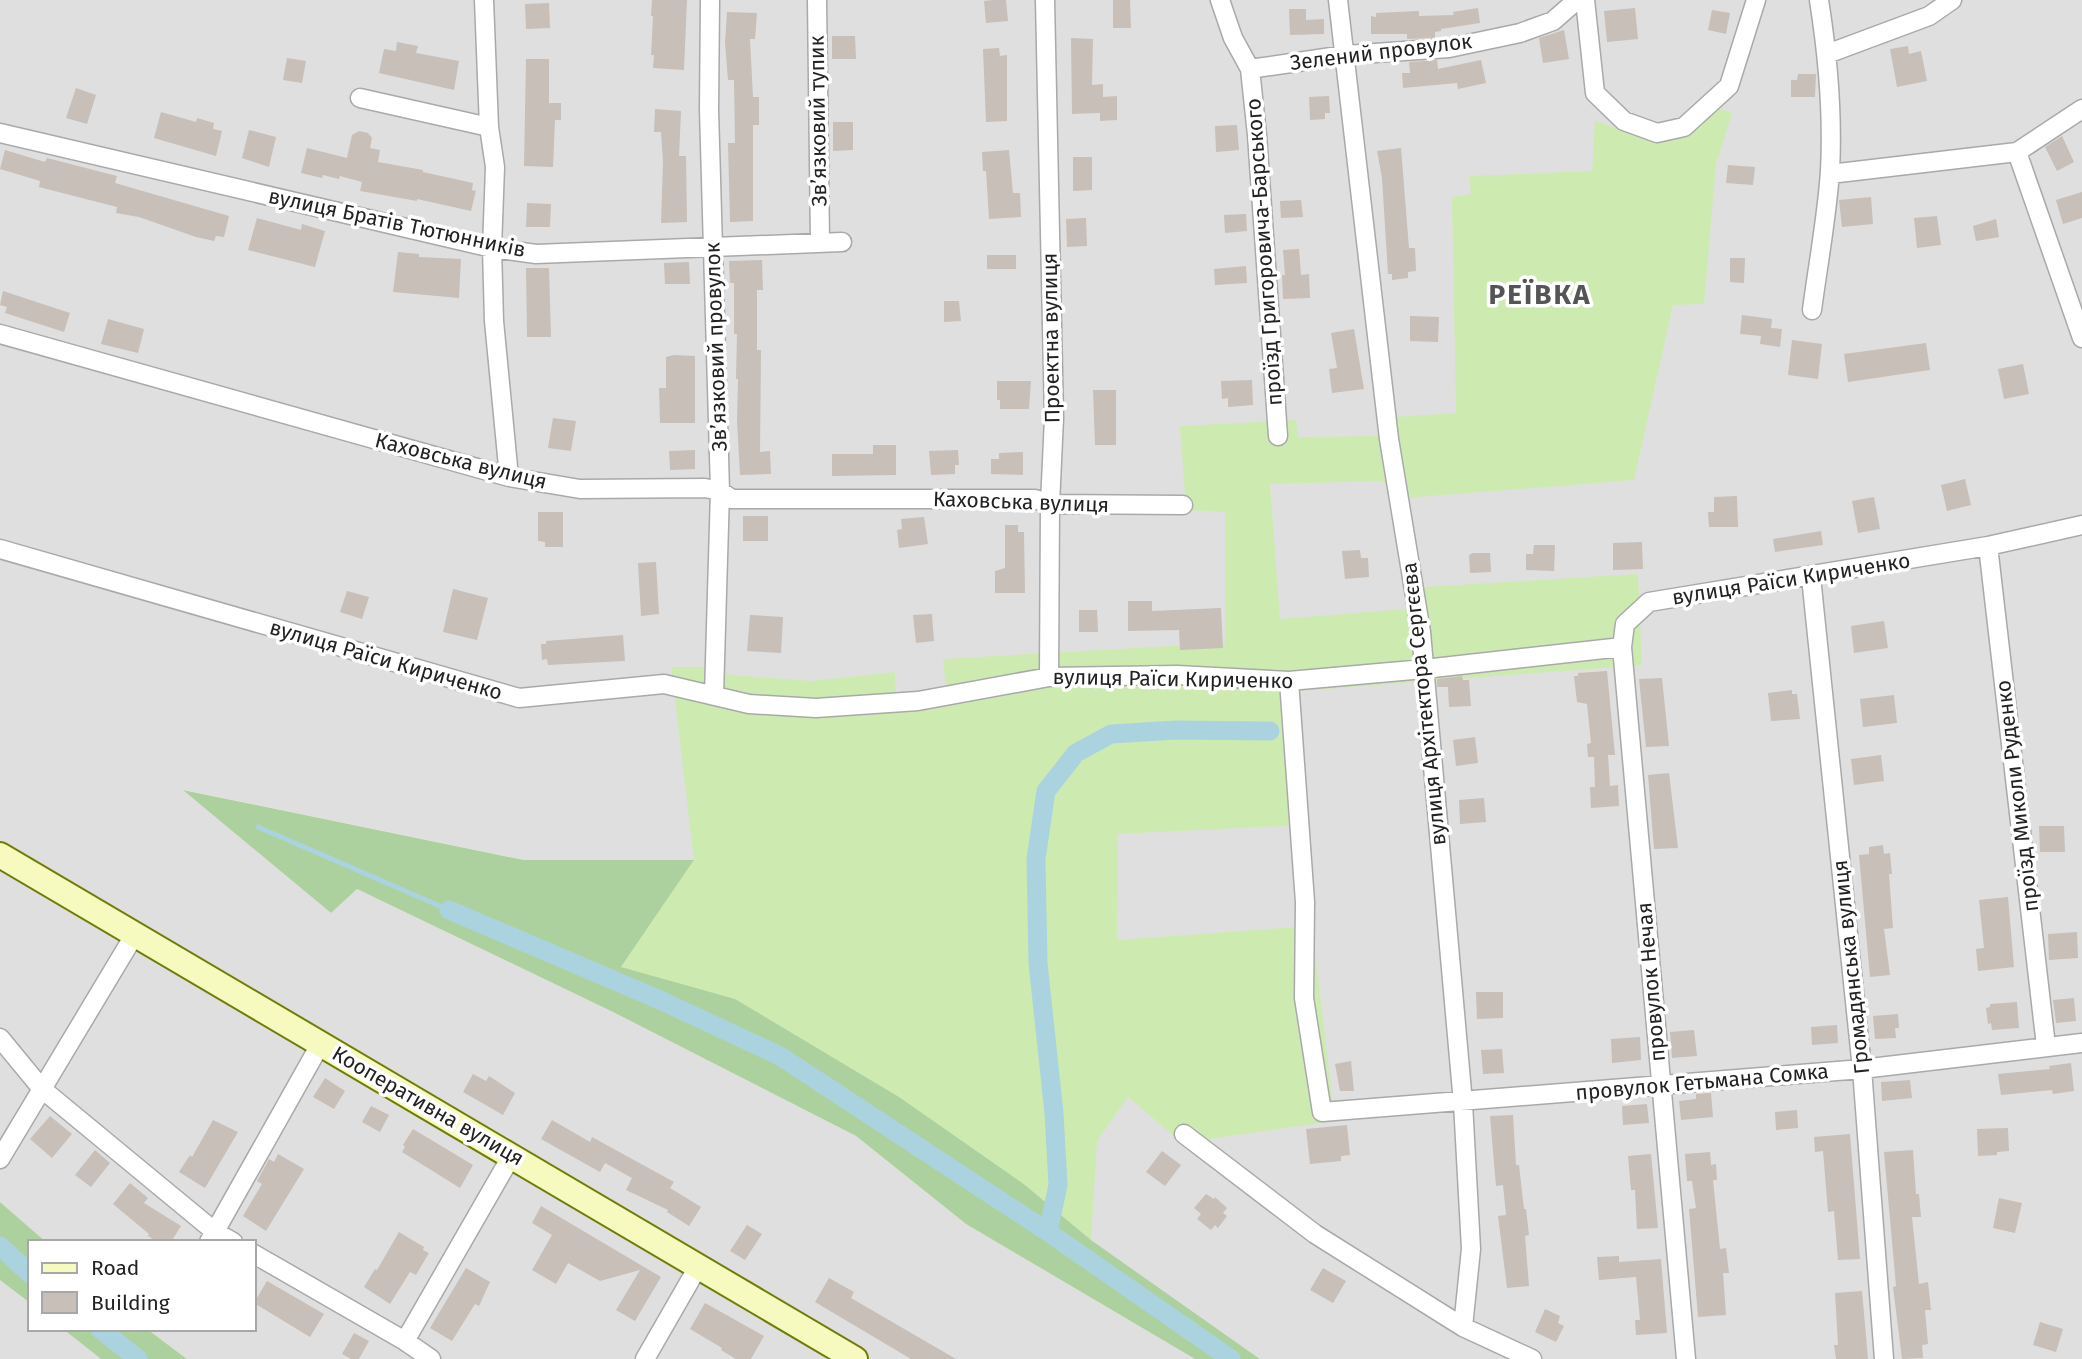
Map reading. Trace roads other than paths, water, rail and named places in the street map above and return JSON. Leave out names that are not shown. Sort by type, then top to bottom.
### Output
[{"type":"street","points":[[484,0],[489,127],[495,167],[492,248],[494,321],[509,477]]},
{"type":"street","name":"Звʼязковий провулок","points":[[710,0],[709,110],[720,491],[714,695]]},
{"type":"street","name":"Звʼязковий тупик","points":[[817,0],[820,242]]},
{"type":"street","name":"Проектна вулиця","points":[[1045,0],[1054,418],[1050,504],[1049,677]]},
{"type":"street","points":[[1220,0],[1233,38],[1250,69]]},
{"type":"street","name":"вулиця Архітектора Сергєєва","points":[[1338,0],[1389,439],[1424,669],[1463,1102],[1471,1248],[1463,1327]]},
{"type":"street","name":"Зелений провулок","points":[[1250,69],[1345,55],[1449,48],[1520,33],[1553,21],[1577,0]]},
{"type":"street","points":[[1586,0],[1595,93],[1624,121],[1657,133],[1684,127],[1729,86],[1756,0]]},
{"type":"street","points":[[1812,310],[1830,174],[1831,139],[1827,54],[1819,0]]},
{"type":"street","points":[[1827,54],[1929,16],[1952,0]]},
{"type":"street","name":"проїзд Григоровича-Барського","points":[[1250,69],[1278,436]]},
{"type":"street","points":[[360,97],[489,127]]},
{"type":"street","points":[[1830,174],[2017,152],[2082,109]]},
{"type":"street","name":"вулиця Братів Тютюнників","points":[[0,133],[492,248],[536,254],[842,243]]},
{"type":"street","points":[[2017,152],[2078,310],[2082,338]]},
{"type":"street","name":"Каховська вулиця","points":[[0,334],[509,477],[580,489],[705,488],[720,491],[732,499],[1035,499],[1050,504],[1183,505]]},
{"type":"street","name":"вулиця Раїси Кириченко","points":[[0,549],[519,698],[664,684],[749,704],[816,708],[918,701],[1049,677],[1177,675],[1289,681],[1622,647],[1625,624],[1649,602],[1988,546],[2082,525]]},
{"type":"street","name":"проїзд Миколи Руденко","points":[[1988,546],[2046,1046]]},
{"type":"street","name":"Громадянська вулиця","points":[[1811,577],[1862,1069],[1884,1359]]},
{"type":"street","name":"провулок Нечая","points":[[1622,647],[1686,1359]]},
{"type":"street","name":"провулок Гетьмана Сомка","points":[[1289,681],[1306,902],[1304,998],[1322,1112],[1862,1069],[2082,1043]]},
{"type":"street","name":"Кооперативна вулиця","points":[[0,855],[855,1359]]},
{"type":"street","points":[[0,1159],[135,934]]},
{"type":"street","points":[[0,1038],[42,1090],[212,1237],[321,1043]]},
{"type":"street","points":[[1184,1135],[1315,1234],[1463,1327],[1532,1359]]},
{"type":"street","points":[[405,1341],[512,1155]]},
{"type":"street","points":[[256,1255],[405,1341],[431,1359]]},
{"type":"street","points":[[645,1359],[699,1265]]},
{"type":"waterway","points":[[1048,1232],[1058,1185],[1054,1113],[1038,963],[1036,859],[1046,791],[1076,753],[1111,734],[1176,730],[1270,731]]},
{"type":"waterway","points":[[258,827],[449,910]]},
{"type":"waterway","points":[[449,910],[660,1000],[780,1056],[1048,1232],[1231,1359]]},
{"type":"waterway","points":[[0,1246],[28,1272]]},
{"type":"waterway","points":[[103,1331],[138,1359]]},
{"type":"district","name":"РЕЇВКА","points":[[1540,294]]}]
